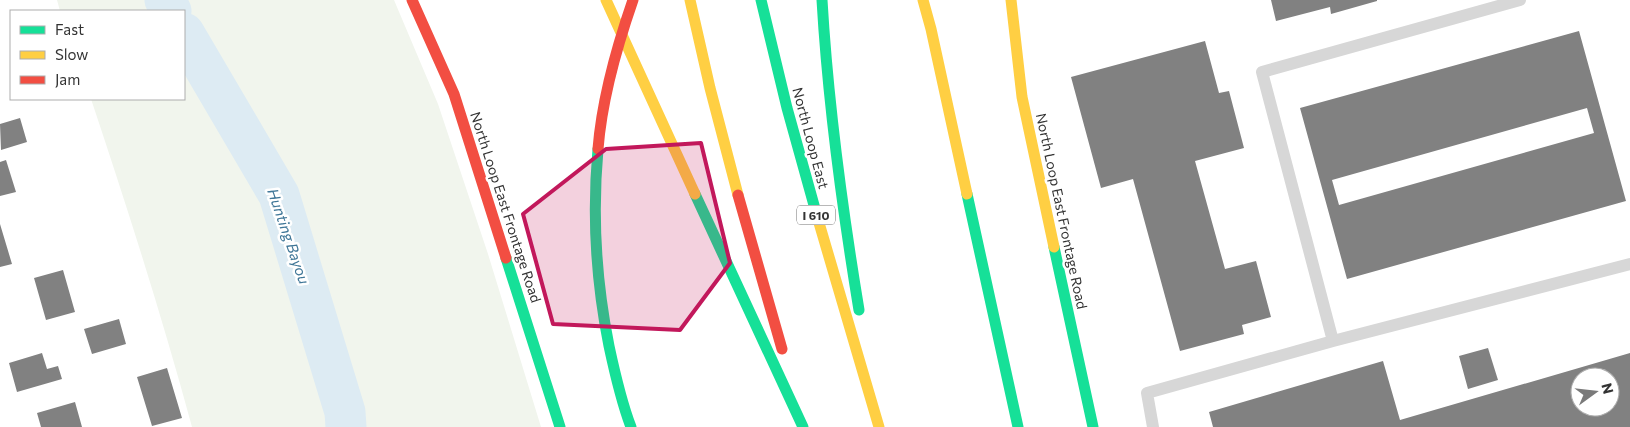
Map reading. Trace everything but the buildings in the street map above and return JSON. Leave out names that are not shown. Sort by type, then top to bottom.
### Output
[{"type":"main road","name":"North Loop East Frontage Road","points":[[412,0],[454,94],[560,427]]},
{"type":"main road","points":[[606,0],[804,427]]},
{"type":"main road","points":[[631,427],[604,330],[594,242],[594,204],[596,168],[608,82],[633,0]]},
{"type":"main road","points":[[690,0],[702,57],[753,254],[804,427]]},
{"type":"main road","name":"North Loop East","points":[[761,0],[812,203],[880,427]]},
{"type":"main road","points":[[822,0],[826,64],[836,154],[861,322],[880,427]]},
{"type":"main road","points":[[923,0],[931,29],[1018,427]]},
{"type":"main road","name":"North Loop East Frontage Road","points":[[1011,0],[1022,97],[1093,427]]},
{"type":"lane","points":[[1333,341],[1262,72],[1520,0]]},
{"type":"lane","points":[[1153,427],[1147,393],[1333,341],[1630,264]]},
{"type":"highlighted area","points":[[701,143],[730,263],[680,330],[553,324],[523,214],[606,149]]},
{"type":"shaded area","points":[[57,0],[394,0],[438,104],[488,254],[541,427],[192,427],[144,262],[91,100],[185,100],[185,10],[60,10]]},
{"type":"waterway","name":"Hunting Bayou","points":[[165,0],[170,10]]},
{"type":"waterway","name":"Hunting Bayou","points":[[185,35],[279,195],[345,412],[346,427]]},
{"type":"traffic: fast","points":[[761,0],[787,108],[817,216]]},
{"type":"traffic: fast","points":[[822,0],[836,155],[859,310]]},
{"type":"traffic: fast","points":[[598,149],[595,199],[598,273],[609,346],[621,397],[631,427]]},
{"type":"traffic: fast","points":[[695,194],[803,427]]},
{"type":"traffic: fast","points":[[967,194],[1018,427]]},
{"type":"traffic: fast","points":[[1054,247],[1093,427]]},
{"type":"traffic: fast","points":[[506,258],[560,427]]},
{"type":"traffic: slow","points":[[606,0],[695,194]]},
{"type":"traffic: slow","points":[[690,0],[710,88],[738,195]]},
{"type":"traffic: slow","points":[[923,0],[967,194]]},
{"type":"traffic: slow","points":[[1011,0],[1022,97],[1054,247]]},
{"type":"traffic: slow","points":[[817,216],[879,427]]},
{"type":"traffic: jam","points":[[412,0],[454,94],[506,258]]},
{"type":"traffic: jam","points":[[598,149],[603,111],[611,74],[633,0]]},
{"type":"traffic: jam","points":[[738,195],[782,349]]}]
